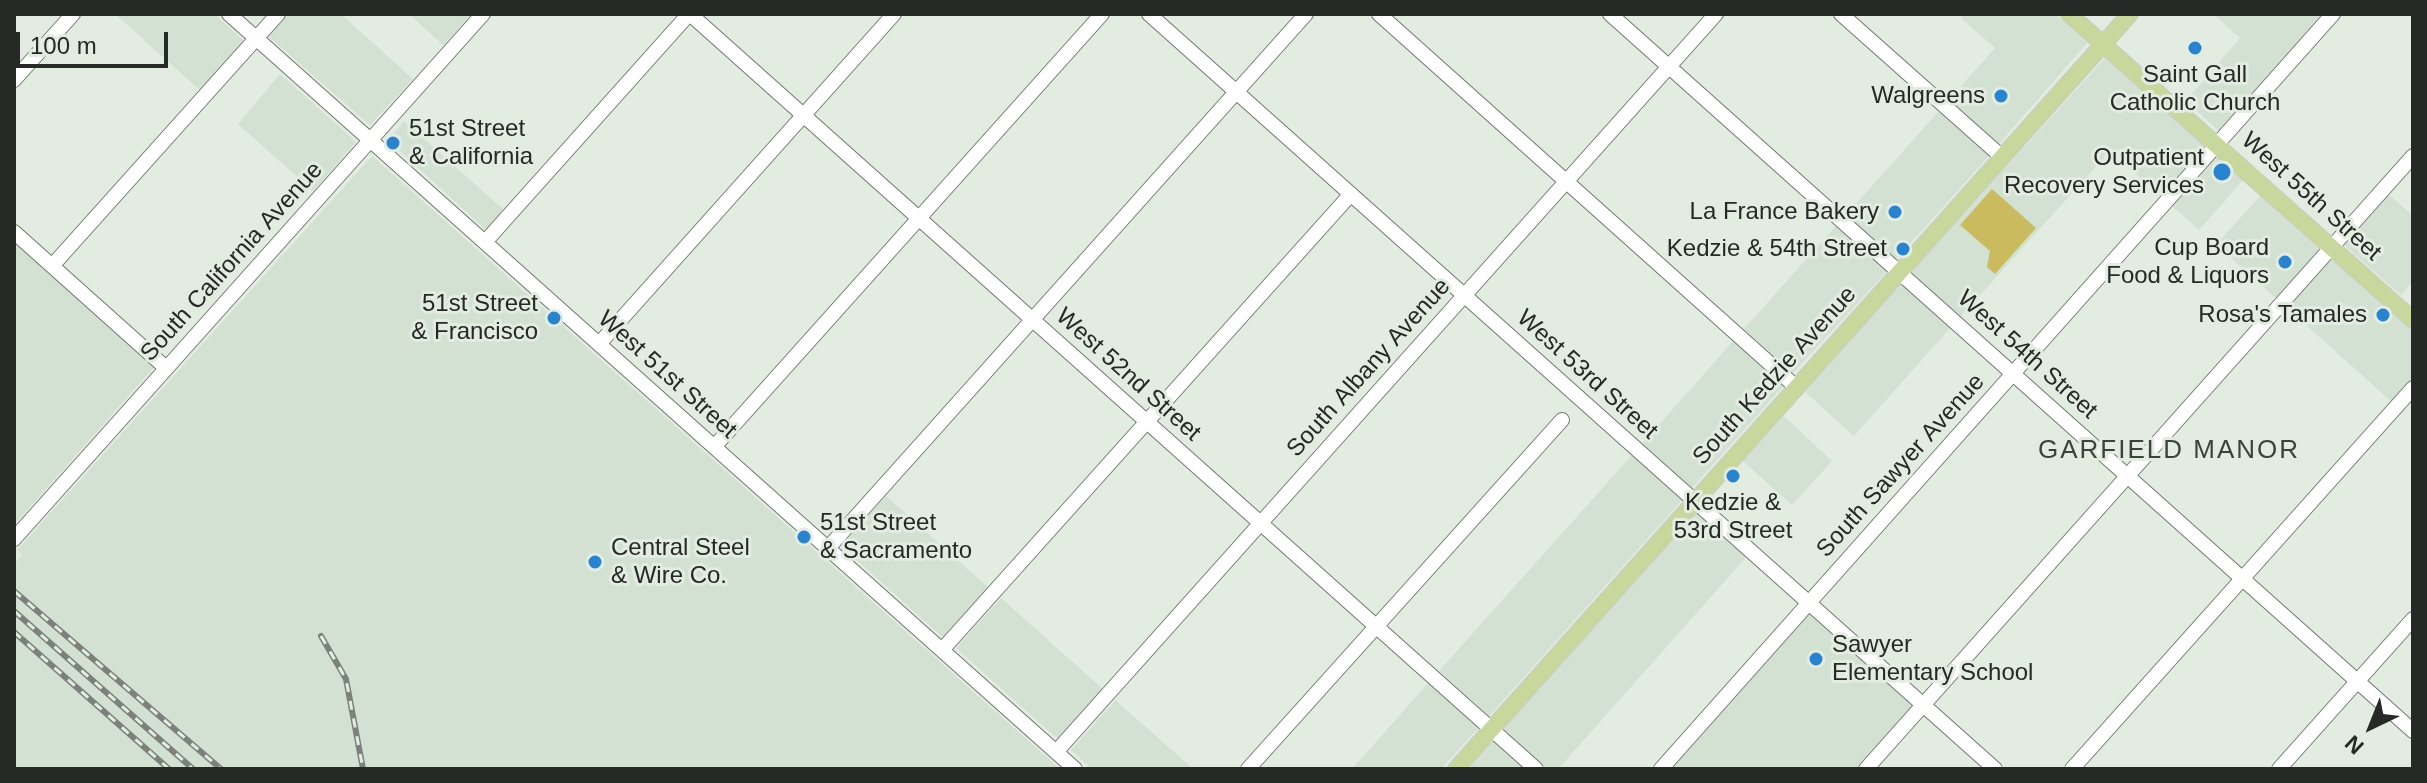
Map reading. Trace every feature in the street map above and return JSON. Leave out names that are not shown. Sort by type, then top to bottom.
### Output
[{"type":"main road","name":"West 55th Street","points":[[2069,14],[2413,320]]},
{"type":"main road","name":"South Kedzie Avenue","points":[[1456,769],[2130,14]]},
{"type":"street","points":[[14,80],[73,14]]},
{"type":"street","name":"West 51st Street","points":[[229,14],[1075,769]]},
{"type":"street","points":[[52,266],[278,14]]},
{"type":"street","name":"South California Avenue","points":[[14,539],[483,14]]},
{"type":"street","points":[[485,242],[689,14]]},
{"type":"street","name":"West 52nd Street","points":[[689,14],[1536,769]]},
{"type":"street","points":[[599,344],[894,14]]},
{"type":"street","points":[[714,447],[1102,14]]},
{"type":"street","name":"West 53rd Street","points":[[1149,14],[1995,769]]},
{"type":"street","points":[[828,548],[1306,14]]},
{"type":"street","points":[[1379,14],[1796,387]]},
{"type":"street","name":"West 54th Street","points":[[1610,14],[2413,731]]},
{"type":"street","name":"South Albany Avenue","points":[[1056,752],[1716,14]]},
{"type":"street","points":[[1841,14],[2002,157]]},
{"type":"street","name":"South Sawyer Avenue","points":[[1661,769],[2333,14]]},
{"type":"street","points":[[1866,769],[2413,156]]},
{"type":"street","points":[[942,650],[1351,194]]},
{"type":"street","points":[[14,232],[166,368]]},
{"type":"street","points":[[2072,769],[2413,388]]},
{"type":"street","points":[[1248,769],[1562,420]]},
{"type":"street","points":[[2279,769],[2413,619]]},
{"type":"shaded area","points":[[115,14],[214,14],[244,41],[201,91]]},
{"type":"shaded area","points":[[289,14],[341,14],[413,79],[370,125],[268,36]]},
{"type":"shaded area","points":[[409,14],[472,14],[443,45]]},
{"type":"shaded area","points":[[1964,14],[2055,14],[2087,43],[1998,145],[1949,100],[1995,48],[1961,18]]},
{"type":"shaded area","points":[[2213,14],[2326,14],[2220,132],[2186,101],[2240,38]]},
{"type":"shaded area","points":[[2105,58],[2207,148],[2163,198],[2110,151],[1960,317],[1910,273]]},
{"type":"shaded area","points":[[280,74],[356,142],[313,191],[238,124]]},
{"type":"shaded area","points":[[1939,111],[1989,156],[1896,259],[1846,215]]},
{"type":"shaded area","points":[[404,121],[505,211],[487,231],[388,140]]},
{"type":"shaded area","points":[[372,156],[1060,769],[14,769],[14,564],[22,555],[17,550]]},
{"type":"shaded area","points":[[2216,156],[2243,180],[2199,230],[2172,206]]},
{"type":"shaded area","points":[[1992,189],[2036,228],[1995,274],[1987,267],[1990,251],[1960,225]]},
{"type":"shaded area","points":[[2388,194],[2413,216],[2413,281],[2401,295],[2344,245]]},
{"type":"shaded area","points":[[2260,196],[2321,251],[2278,300],[2216,245]]},
{"type":"shaded area","points":[[1837,225],[1888,270],[1793,373],[1744,329]]},
{"type":"shaded area","points":[[14,240],[155,366],[14,525]]},
{"type":"shaded area","points":[[2330,258],[2413,332],[2413,380],[2393,403],[2287,308]]},
{"type":"shaded area","points":[[1902,281],[1952,326],[1854,436],[1805,392]]},
{"type":"shaded area","points":[[1735,339],[1785,384],[1692,488],[1642,444]]},
{"type":"shaded area","points":[[1784,416],[1832,461],[1792,505],[1743,461]]},
{"type":"shaded area","points":[[1633,454],[1683,499],[1489,716],[1439,671]]},
{"type":"shaded area","points":[[886,496],[990,589],[945,639],[841,546]]},
{"type":"shaded area","points":[[1698,510],[1748,555],[1558,769],[1547,769],[1503,729]]},
{"type":"shaded area","points":[[1001,598],[1104,690],[1060,741],[956,648]]},
{"type":"shaded area","name":"Sawyer Elementary School","points":[[1810,608],[1916,705],[1859,769],[1668,769]]},
{"type":"shaded area","points":[[1430,681],[1480,726],[1441,769],[1352,769]]},
{"type":"shaded area","points":[[1116,700],[1193,769],[1092,769],[1071,750]]},
{"type":"shaded area","points":[[1494,740],[1527,769],[1475,769],[1471,766]]},
{"type":"railway","points":[[14,591],[221,769]]},
{"type":"railway","points":[[14,611],[193,769]]},
{"type":"railway","points":[[14,632],[169,769]]},
{"type":"railway","points":[[321,636],[346,679],[363,769]]},
{"type":"place","name":"Saint Gall Catholic Church","points":[[2195,48]]},
{"type":"place","name":"Walgreens","points":[[2001,96]]},
{"type":"place","name":"51st Street & California","points":[[393,143]]},
{"type":"place","name":"Outpatient Recovery Services","points":[[2222,172]]},
{"type":"place","name":"La France Bakery","points":[[1895,212]]},
{"type":"place","name":"Kedzie & 54th Street","points":[[1903,249]]},
{"type":"place","name":"Cup Board Food & Liquors","points":[[2285,262]]},
{"type":"place","name":"Rosa's Tamales","points":[[2383,315]]},
{"type":"place","name":"51st Street & Francisco","points":[[554,318]]},
{"type":"place","name":"Kedzie & 53rd Street","points":[[1733,476]]},
{"type":"place","name":"51st Street & Sacramento","points":[[804,537]]},
{"type":"place","name":"Central Steel & Wire Co.","points":[[595,562]]},
{"type":"place","name":"Sawyer Elementary School","points":[[1816,659]]},
{"type":"district","name":"GARFIELD MANOR","points":[[2169,451]]}]
